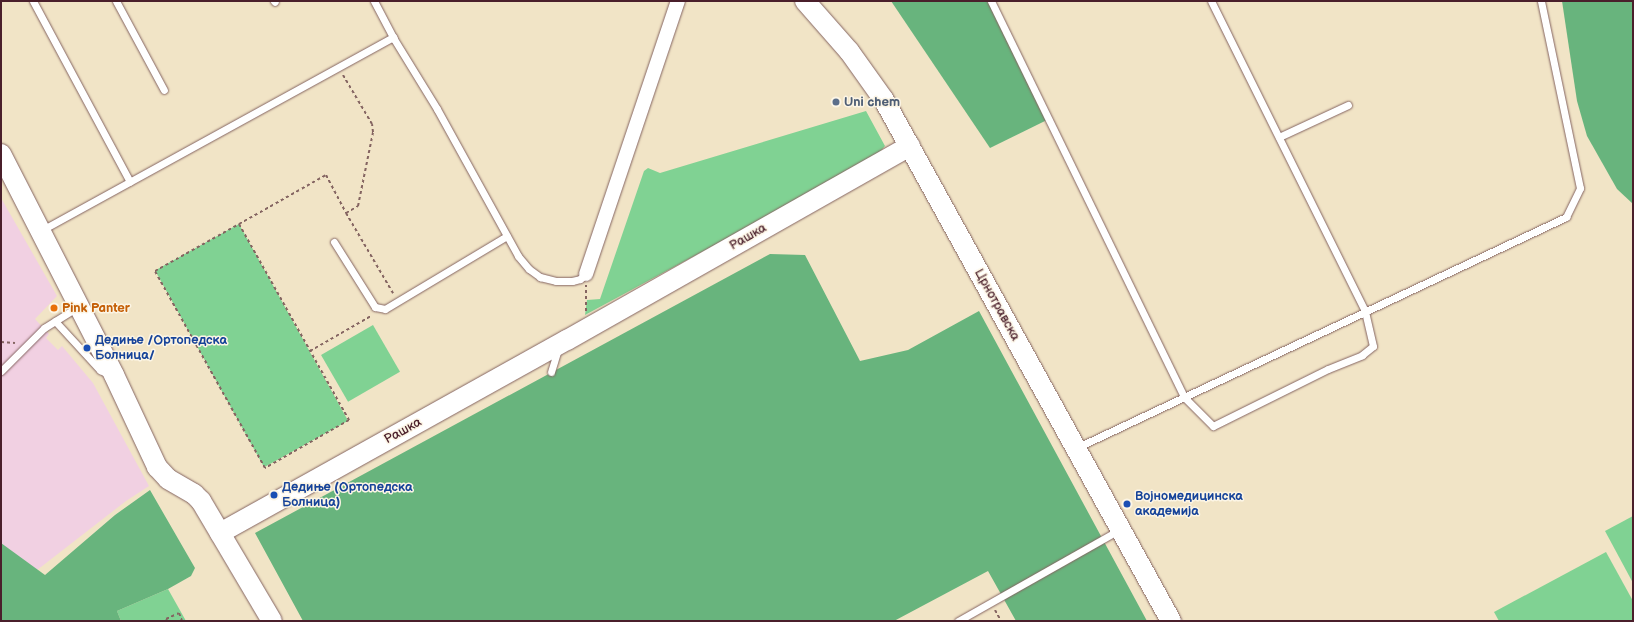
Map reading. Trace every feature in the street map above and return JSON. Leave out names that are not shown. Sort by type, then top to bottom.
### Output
[{"type":"street","points":[[586,274],[678,1]]},
{"type":"street","name":"Црнотравска","points":[[805,1],[849,51],[884,100],[1171,621]]},
{"type":"street","name":"Рашка","points":[[220,533],[560,344],[910,146]]},
{"type":"street","points":[[1,154],[114,375],[157,467],[174,483],[198,497],[272,621]]},
{"type":"lane","points":[[33,1],[130,182]]},
{"type":"lane","points":[[116,1],[164,90]]},
{"type":"lane","points":[[374,1],[393,37],[437,109],[518,256],[529,269],[540,277],[556,281],[572,281],[580,279],[586,274]]},
{"type":"lane","points":[[994,1],[1184,397],[1213,426],[1328,369],[1362,356],[1373,346],[1365,311],[1211,1]]},
{"type":"lane","points":[[1076,448],[1566,216],[1580,188],[1541,1]]},
{"type":"lane","points":[[40,231],[393,37]]},
{"type":"lane","points":[[1279,137],[1348,104]]},
{"type":"lane","points":[[334,242],[374,307],[385,309],[507,236]]},
{"type":"lane","points":[[1,370],[24,346],[55,321],[78,307]]},
{"type":"lane","points":[[55,321],[100,370],[106,374],[114,375]]},
{"type":"lane","points":[[552,372],[560,344]]},
{"type":"lane","points":[[958,621],[1121,529]]},
{"type":"path","points":[[338,67],[372,124],[373,132],[358,206],[346,213]]},
{"type":"path","points":[[238,224],[349,420],[265,468],[155,271],[238,224],[326,175],[346,213],[398,301]]},
{"type":"path","points":[[586,274],[586,329]]},
{"type":"path","points":[[310,351],[385,309]]},
{"type":"path","points":[[1,342],[13,342],[24,346]]},
{"type":"path","points":[[991,602],[1001,621]]},
{"type":"path","points":[[167,621],[166,619],[179,613],[182,621]]},
{"type":"shaded area","points":[[1,198],[57,296],[35,319],[49,334],[46,338],[58,350],[62,346],[93,383],[149,486],[126,501],[1,598]]},
{"type":"green space","points":[[891,1],[992,1],[1049,119],[990,148]]},
{"type":"green space","points":[[1562,1],[1633,1],[1633,204],[1617,189],[1587,136],[1577,101]]},
{"type":"green space","points":[[866,111],[885,146],[874,159],[585,315],[587,300],[600,299],[644,171],[648,168],[660,173]]},
{"type":"green space","points":[[239,224],[348,421],[264,467],[155,271]]},
{"type":"green space","points":[[770,254],[805,255],[860,361],[908,350],[979,311],[1147,621],[1016,621],[988,571],[894,621],[303,621],[255,533]]},
{"type":"green space","points":[[373,325],[400,372],[348,402],[321,355]]},
{"type":"green space","points":[[150,490],[195,568],[191,576],[168,589],[117,611],[121,621],[1,621],[1,543],[45,575],[115,515]]},
{"type":"green space","points":[[1633,516],[1633,583],[1605,531]]},
{"type":"green space","points":[[1606,552],[1633,601],[1633,621],[1499,621],[1494,612]]},
{"type":"green space","points":[[168,589],[186,621],[121,621],[117,611]]},
{"type":"place","name":"Uni chem","points":[[836,102]]},
{"type":"place","name":"Pink Panter","points":[[54,308]]},
{"type":"place","name":"Дедиње /Ортопедска Болница/","points":[[87,348]]},
{"type":"place","name":"Дедиње (Ортопедска Болница)","points":[[274,495]]},
{"type":"place","name":"Војномедицинска академија","points":[[1127,504]]}]
